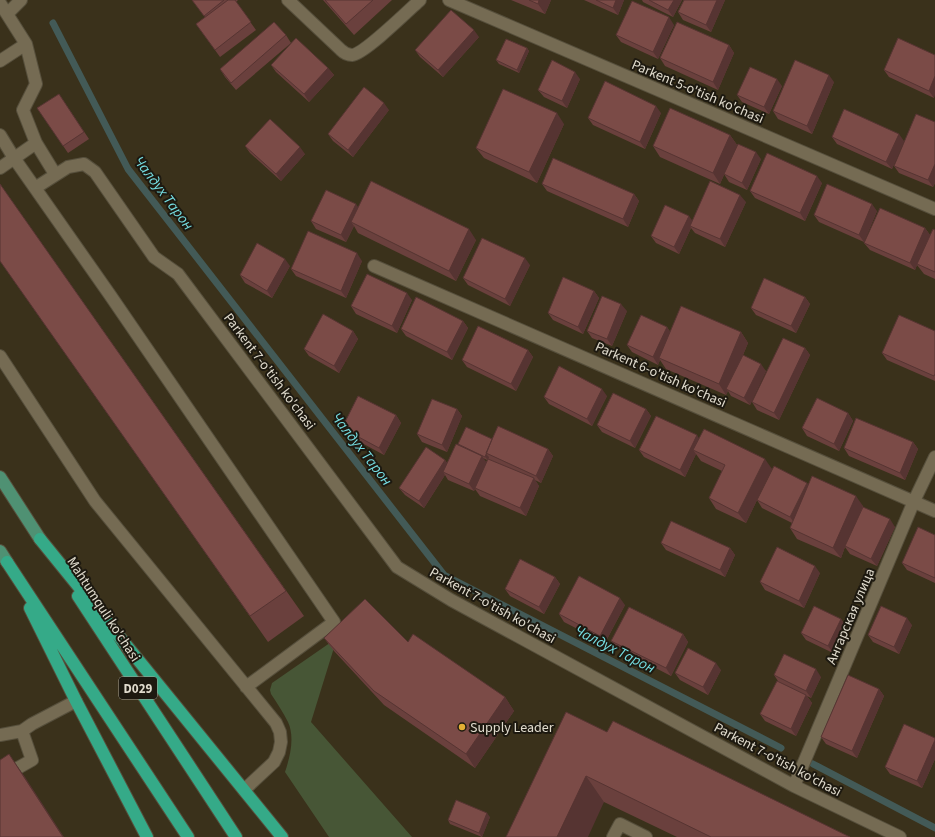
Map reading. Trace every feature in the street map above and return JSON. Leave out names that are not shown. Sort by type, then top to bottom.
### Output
[{"type":"highway","points":[[40,539],[282,837]]},
{"type":"highway","name":"Mahtumquli ko'chasi","points":[[40,539],[236,837]]},
{"type":"highway","points":[[7,562],[76,701],[147,837]]},
{"type":"highway","name":"D029","points":[[7,562],[188,837]]},
{"type":"main road","name":"Mahtumquli ko'chasi","points":[[0,477],[40,539]]},
{"type":"main road","points":[[0,551],[7,562]]},
{"type":"street","points":[[7,14],[22,0]]},
{"type":"street","points":[[288,0],[341,50],[346,54],[351,55],[364,50],[420,0]]},
{"type":"street","name":"Parkent 5-o'tish ko'chasi","points":[[449,0],[935,209]]},
{"type":"street","points":[[0,3],[26,44],[36,84],[24,110],[36,143],[56,174],[35,188]]},
{"type":"street","points":[[0,61],[26,44]]},
{"type":"street","points":[[0,135],[14,158],[110,294],[334,622],[246,687]]},
{"type":"street","points":[[0,168],[36,143]]},
{"type":"street","name":"Parkent 7-o'tish ko'chasi","points":[[56,174],[68,167],[84,164],[95,172],[154,257],[178,274],[397,567],[451,600],[794,786],[900,837]]},
{"type":"street","name":"Parkent 6-o'tish ko'chasi","points":[[374,266],[935,511]]},
{"type":"street","points":[[0,356],[95,501],[276,723],[280,732],[281,742],[279,752],[274,762],[244,790]]},
{"type":"street","name":"Ангарская улица","points":[[794,786],[914,501],[935,457]]},
{"type":"street","points":[[0,735],[22,731],[32,724],[76,701]]},
{"type":"street","points":[[0,778],[32,760],[22,731]]},
{"type":"street","points":[[613,837],[620,824],[646,837]]},
{"type":"green space","points":[[337,638],[311,722],[412,837],[329,837],[285,772],[290,754],[291,734],[288,722],[271,694],[270,690],[272,683]]},
{"type":"building","points":[[192,0],[224,0],[204,16]]},
{"type":"building","points":[[228,0],[235,0],[251,22],[215,50],[196,24]]},
{"type":"building","points":[[325,0],[373,0],[346,24]]},
{"type":"building","points":[[529,0],[539,0],[538,4]]},
{"type":"building","points":[[596,0],[616,0],[613,8]]},
{"type":"building","points":[[649,0],[674,0],[668,10]]},
{"type":"building","points":[[684,0],[717,0],[706,25],[678,12]]},
{"type":"building","points":[[632,1],[669,17],[653,52],[616,35]]},
{"type":"building","points":[[451,10],[474,30],[438,70],[415,50]]},
{"type":"building","points":[[274,22],[286,35],[231,83],[220,69]]},
{"type":"building","points":[[677,22],[729,45],[713,82],[660,58]]},
{"type":"building","points":[[296,38],[328,68],[304,94],[271,65]]},
{"type":"building","points":[[898,38],[935,55],[935,76],[929,91],[884,70]]},
{"type":"building","points":[[506,39],[527,48],[517,70],[496,60]]},
{"type":"building","points":[[552,60],[575,72],[562,101],[538,90]]},
{"type":"building","points":[[795,60],[829,75],[807,126],[773,111]]},
{"type":"building","points":[[750,67],[777,79],[764,107],[737,95]]},
{"type":"building","points":[[605,81],[656,106],[640,142],[588,118]]},
{"type":"building","points":[[364,87],[384,103],[348,150],[328,134]]},
{"type":"building","points":[[503,89],[557,113],[529,172],[476,148]]},
{"type":"building","points":[[59,94],[84,132],[63,146],[37,108]]},
{"type":"building","points":[[670,108],[730,135],[713,173],[653,146]]},
{"type":"building","points":[[844,109],[899,134],[886,162],[832,137]]},
{"type":"building","points":[[916,114],[935,122],[935,164],[928,180],[894,166]]},
{"type":"building","points":[[270,119],[300,147],[276,174],[245,146]]},
{"type":"building","points":[[738,144],[756,152],[742,183],[724,174]]},
{"type":"building","points":[[767,153],[817,176],[800,213],[750,191]]},
{"type":"building","points":[[553,158],[634,194],[623,219],[542,184]]},
{"type":"building","points":[[371,181],[469,229],[449,271],[351,222]]},
{"type":"building","points":[[710,181],[740,195],[720,239],[690,226]]},
{"type":"building","points":[[0,184],[286,591],[250,616],[0,261]]},
{"type":"building","points":[[827,184],[872,204],[859,235],[814,215]]},
{"type":"building","points":[[326,190],[356,204],[341,235],[311,221]]},
{"type":"building","points":[[665,205],[689,216],[674,247],[651,236]]},
{"type":"building","points":[[880,208],[925,228],[910,263],[864,243]]},
{"type":"building","points":[[933,229],[935,230],[935,272],[917,264]]},
{"type":"building","points":[[308,231],[357,253],[341,291],[291,269]]},
{"type":"building","points":[[482,238],[525,258],[505,299],[463,278]]},
{"type":"building","points":[[257,243],[285,259],[267,291],[240,275]]},
{"type":"building","points":[[367,274],[407,293],[392,326],[351,306]]},
{"type":"building","points":[[563,277],[594,291],[578,327],[548,313]]},
{"type":"building","points":[[764,278],[805,297],[791,326],[751,308]]},
{"type":"building","points":[[602,296],[621,304],[607,339],[587,331]]},
{"type":"building","points":[[416,297],[463,321],[447,352],[401,329]]},
{"type":"building","points":[[681,306],[741,332],[719,384],[659,358]]},
{"type":"building","points":[[323,314],[353,331],[334,366],[304,349]]},
{"type":"building","points":[[641,315],[667,327],[653,357],[627,345]]},
{"type":"building","points":[[899,315],[935,331],[934,376],[882,353]]},
{"type":"building","points":[[478,326],[528,350],[511,384],[462,360]]},
{"type":"building","points":[[783,338],[805,348],[774,413],[752,402]]},
{"type":"building","points":[[743,355],[761,364],[744,398],[726,389]]},
{"type":"building","points":[[559,366],[602,389],[587,419],[544,397]]},
{"type":"building","points":[[613,393],[646,409],[630,441],[597,425]]},
{"type":"building","points":[[358,396],[396,415],[379,448],[342,428]]},
{"type":"building","points":[[817,398],[848,413],[834,444],[802,428]]},
{"type":"building","points":[[432,399],[457,409],[442,445],[417,434]]},
{"type":"building","points":[[656,416],[697,435],[680,470],[639,450]]},
{"type":"building","points":[[856,418],[913,442],[900,473],[844,448]]},
{"type":"building","points":[[498,426],[548,449],[536,476],[486,453]]},
{"type":"building","points":[[466,427],[492,439],[485,457],[458,444]]},
{"type":"building","points":[[704,429],[765,459],[738,513],[709,498],[725,465],[693,450]]},
{"type":"building","points":[[456,444],[482,456],[469,484],[443,472]]},
{"type":"building","points":[[426,447],[445,460],[419,501],[399,488]]},
{"type":"building","points":[[488,459],[534,478],[520,508],[475,488]]},
{"type":"building","points":[[774,466],[807,483],[790,517],[757,500]]},
{"type":"building","points":[[812,476],[856,496],[833,548],[790,528]]},
{"type":"building","points":[[863,507],[890,519],[871,559],[845,546]]},
{"type":"building","points":[[671,521],[730,548],[720,570],[661,543]]},
{"type":"building","points":[[918,527],[935,535],[935,578],[902,563]]},
{"type":"building","points":[[777,547],[815,566],[799,601],[760,582]]},
{"type":"building","points":[[520,559],[555,577],[539,607],[505,589]]},
{"type":"building","points":[[579,576],[620,598],[600,636],[559,614]]},
{"type":"building","points":[[365,599],[408,642],[413,634],[505,697],[466,754],[374,691],[324,638]]},
{"type":"building","points":[[814,606],[841,619],[828,646],[801,633]]},
{"type":"building","points":[[881,606],[907,618],[894,647],[868,635]]},
{"type":"building","points":[[629,607],[683,634],[666,668],[611,641]]},
{"type":"building","points":[[688,648],[716,663],[703,687],[675,673]]},
{"type":"building","points":[[784,654],[816,669],[806,691],[774,675]]},
{"type":"building","points":[[848,675],[879,689],[852,751],[821,737]]},
{"type":"building","points":[[777,681],[806,695],[791,729],[760,714]]},
{"type":"building","points":[[566,712],[607,732],[613,721],[850,837],[711,837],[586,776],[557,837],[506,837]]},
{"type":"building","points":[[904,724],[935,738],[917,781],[885,767]]},
{"type":"building","points":[[9,754],[63,837],[0,837],[0,760]]},
{"type":"building","points":[[456,800],[487,813],[479,833],[448,820]]},
{"type":"waterway","name":"Чалдух Тарон","points":[[53,23],[128,169],[444,575],[781,748]]},
{"type":"waterway","name":"Чалдух Тарон","points":[[813,764],[935,828]]},
{"type":"place","name":"Supply Leader","points":[[462,727]]}]
